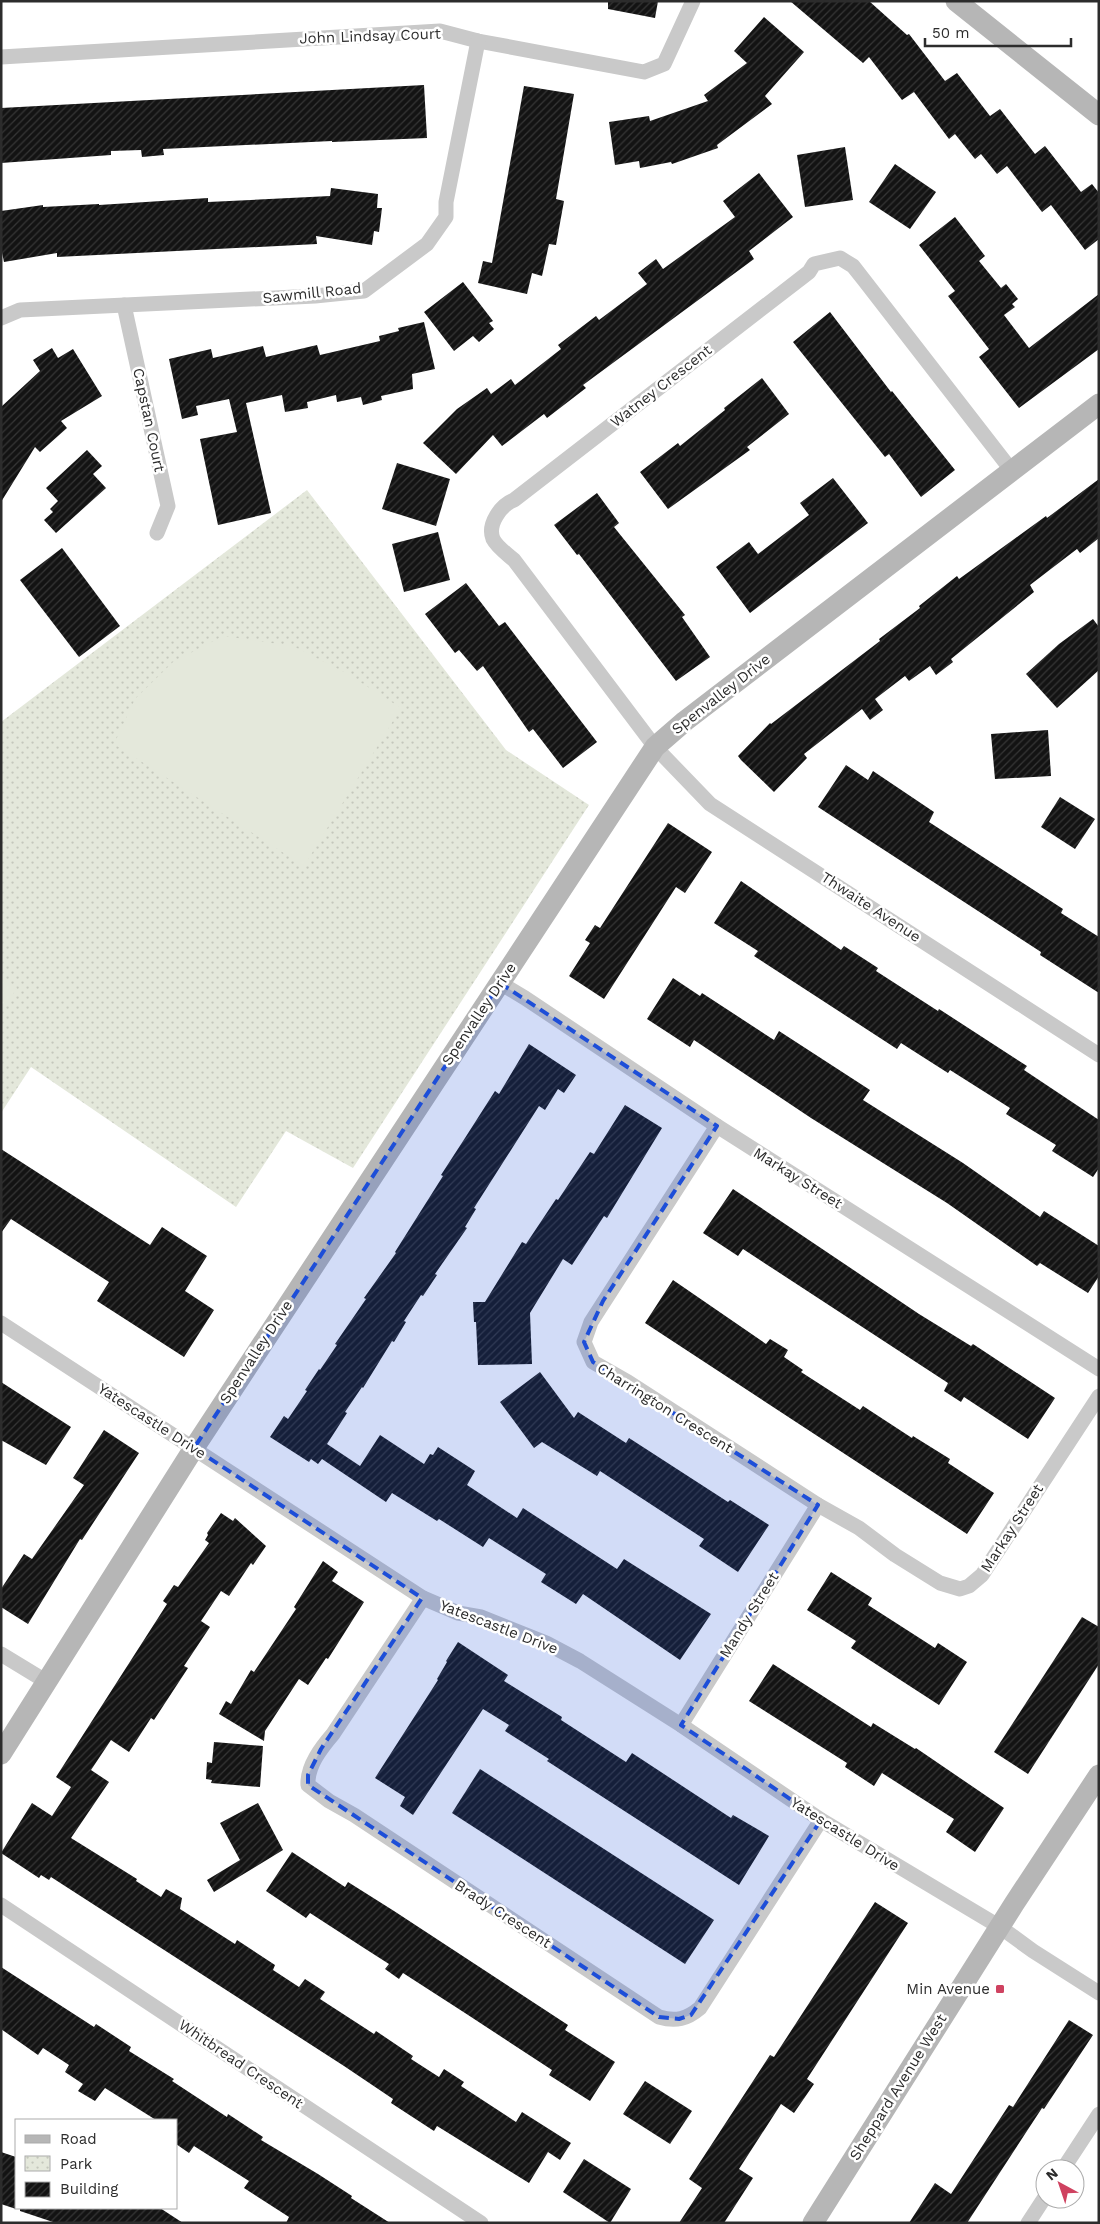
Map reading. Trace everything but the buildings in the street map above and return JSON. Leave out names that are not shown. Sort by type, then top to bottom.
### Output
[{"type":"street","name":"John Lindsay Court","points":[[1,57],[440,31],[478,41],[644,72],[664,64],[693,1]]},
{"type":"street","points":[[956,1],[1099,115]]},
{"type":"street","name":"Sawmill Road","points":[[1,318],[20,310],[316,296],[364,291],[427,244],[446,217],[446,202],[478,41]]},
{"type":"street","name":"Watney Crescent","points":[[655,747],[514,560],[493,539],[492,528],[495,518],[505,503],[514,500],[800,279],[809,272],[814,264],[840,258],[853,266],[1012,471]]},
{"type":"street","name":"Capstan Court","points":[[124,305],[168,506],[157,533]]},
{"type":"street","name":"Spenvalley Drive","points":[[1,1754],[194,1448],[655,747],[685,721],[1099,404]]},
{"type":"street","name":"Thwaite Avenue","points":[[655,747],[710,804],[1099,1055]]},
{"type":"street","name":"Markay Street","points":[[500,983],[526,998],[717,1126],[1099,1369]]},
{"type":"street","name":"Charrington Crescent","points":[[717,1126],[603,1300],[590,1322],[584,1342],[593,1362],[628,1382],[818,1506]]},
{"type":"street","name":"Yatescastle Drive","points":[[1,1323],[422,1598],[458,1612],[481,1617],[546,1643],[580,1661],[681,1725],[821,1820],[1000,1927]]},
{"type":"street","name":"Markay Street","points":[[818,1506],[859,1528],[895,1555],[940,1583],[960,1589],[969,1586],[982,1575],[1099,1396]]},
{"type":"street","name":"Mandy Street","points":[[681,1725],[818,1506]]},
{"type":"street","name":"Brady Crescent","points":[[422,1598],[333,1734],[321,1749],[308,1775],[308,1785],[329,1801],[354,1815],[659,2017],[668,2020],[683,2019],[700,2008],[821,1820]]},
{"type":"street","points":[[1,1654],[47,1682]]},
{"type":"street","name":"Sheppard Avenue West","points":[[813,2223],[1000,1927],[1099,1776]]},
{"type":"street","name":"Whitbread Crescent","points":[[1,1905],[481,2223]]},
{"type":"street","points":[[1000,1927],[1033,1951],[1099,1993]]},
{"type":"street","points":[[1070,2159],[1099,2114]]},
{"type":"street","points":[[1028,2223],[1037,2209]]},
{"type":"highlighted area","points":[[500,983],[717,1126],[603,1301],[584,1342],[593,1362],[818,1505],[681,1725],[821,1820],[691,2015],[679,2019],[659,2017],[308,1785],[308,1775],[321,1749],[422,1598],[194,1448]]},
{"type":"green space","points":[[307,490],[506,750],[589,805],[353,1168],[286,1131],[236,1207],[31,1067],[1,1113],[1,722]]},
{"type":"green space","points":[[223,636],[293,646],[346,673],[401,708],[304,866],[114,744],[135,699],[173,662]]},
{"type":"green space","points":[[1,978],[17,988],[1,1012]]},
{"type":"place","name":"Min Avenue","points":[[1000,1989]]}]
